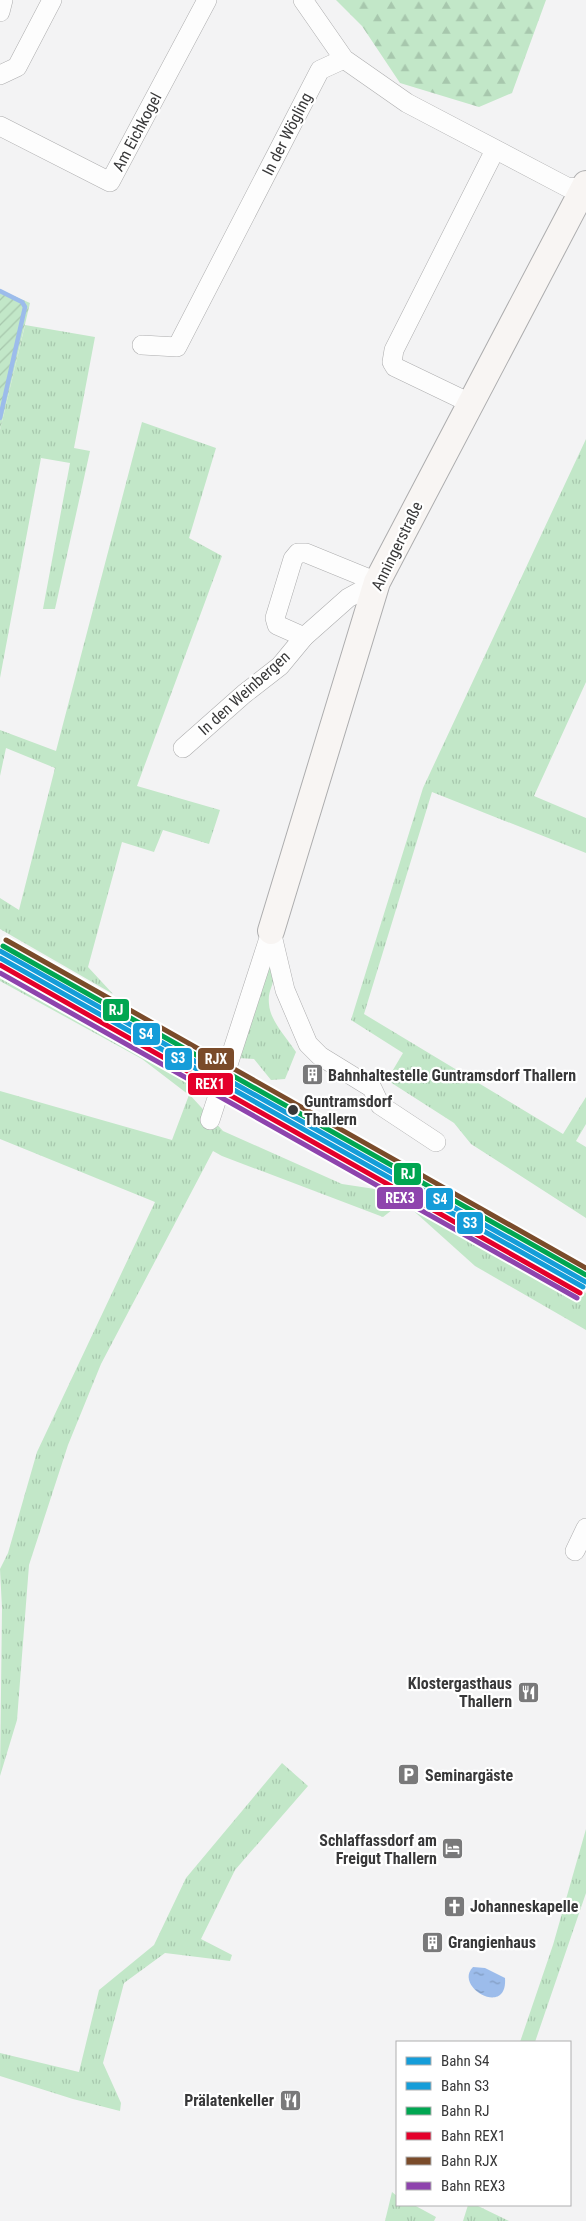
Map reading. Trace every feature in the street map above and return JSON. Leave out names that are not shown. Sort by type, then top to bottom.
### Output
[{"type":"street","points":[[0,12],[2,0]]},
{"type":"street","points":[[0,74],[17,68],[52,0]]},
{"type":"street","name":"Am Eichkogel","points":[[0,126],[110,182],[207,0]]},
{"type":"street","points":[[303,0],[344,59],[407,103],[567,187],[586,186]]},
{"type":"street","name":"In der Wögling","points":[[142,345],[177,347],[320,70],[344,59]]},
{"type":"street","points":[[470,403],[395,367],[392,357],[495,150]]},
{"type":"street","name":"Anningerstraße","points":[[210,1120],[271,931],[377,582],[586,186]]},
{"type":"street","name":"In den Weinbergen","points":[[304,637],[278,625],[275,618],[298,552],[306,553],[377,582]]},
{"type":"street","name":"In den Weinbergen","points":[[183,748],[244,694],[280,666],[304,637],[348,598],[377,582]]},
{"type":"street","points":[[271,931],[285,990],[308,1044],[320,1056],[372,1088],[380,1105],[436,1142]]},
{"type":"street","points":[[575,1551],[586,1528]]},
{"type":"green space","points":[[336,0],[546,0],[512,93],[479,107],[400,83],[362,26]]},
{"type":"green space","points":[[0,290],[30,303],[0,430]]},
{"type":"green space","points":[[25,325],[95,337],[74,448],[90,451],[55,609],[43,609],[70,463],[41,458],[0,678],[0,430]]},
{"type":"green space","points":[[142,422],[216,448],[189,538],[222,556],[137,786],[220,810],[209,844],[163,830],[154,852],[122,842],[88,967],[113,994],[0,929],[0,898],[19,910],[55,768],[6,748],[0,776],[0,730],[56,751]]},
{"type":"green space","points":[[586,439],[586,682],[534,796],[586,818],[586,853],[432,792],[364,1014],[563,1134],[586,1097],[586,1124],[576,1141],[586,1147],[586,1218],[471,1144],[454,1123],[387,1080],[403,1053],[351,1020],[423,788]]},
{"type":"green space","points":[[270,962],[273,981],[269,1004],[272,1017],[296,1052],[285,1079],[271,1080],[254,1059],[238,1058]]},
{"type":"green space","points":[[0,966],[194,1073],[189,1094],[223,1131],[342,1184],[375,1189],[392,1210],[383,1217],[213,1151],[101,1364],[68,1445],[29,1565],[17,1720],[0,1776],[2,1608],[0,1569],[8,1553],[37,1452],[155,1202],[0,1139],[0,1091],[172,1140],[189,1095],[142,1059],[0,981]]},
{"type":"green space","points":[[392,1182],[586,1293],[586,1330],[475,1266],[387,1187]]},
{"type":"green space","points":[[282,1763],[308,1786],[235,1870],[201,1939],[232,1955],[230,1961],[165,1953],[124,1983],[103,2063],[121,2103],[120,2111],[73,2099],[0,2076],[0,2053],[79,2072],[99,1990],[154,1945],[186,1878]]},
{"type":"green space","points":[[586,1829],[586,1893],[535,2041],[520,2041],[553,1945]]},
{"type":"green space","points":[[392,2192],[396,2195],[396,2206],[416,2206],[436,2217],[434,2221],[385,2221]]},
{"type":"green space","points":[[468,2206],[478,2206],[509,2221],[463,2221]]},
{"type":"water","points":[[473,1967],[485,1968],[505,1978],[504,1990],[498,1996],[491,1997],[475,1990],[470,1983],[469,1975]]},
{"type":"waterway","points":[[0,291],[22,302],[25,307],[0,418]]},
{"type":"rail line","name":"RJX","points":[[6,940],[586,1268]]},
{"type":"rail line","name":"RJ","points":[[3,946],[586,1275]]},
{"type":"rail line","name":"S4","points":[[0,951],[586,1282]]},
{"type":"rail line","name":"S3","points":[[0,958],[583,1287]]},
{"type":"rail line","name":"REX1","points":[[0,965],[580,1293]]},
{"type":"rail line","name":"REX3","points":[[0,973],[577,1298]]},
{"type":"place","name":"Bahnhaltestelle Guntramsdorf Thallern","points":[[312,1075]]},
{"type":"place","name":"Guntramsdorf Thallern","points":[[293,1110]]},
{"type":"place","name":"Klostergasthaus Thallern","points":[[528,1692]]},
{"type":"place","name":"Seminargäste","points":[[409,1775]]},
{"type":"place","name":"Schlaffassdorf am Freigut Thallern","points":[[453,1849]]},
{"type":"place","name":"Johanneskapelle","points":[[454,1906]]},
{"type":"place","name":"Grangienhaus","points":[[432,1942]]},
{"type":"place","name":"Prälatenkeller","points":[[290,2100]]}]
